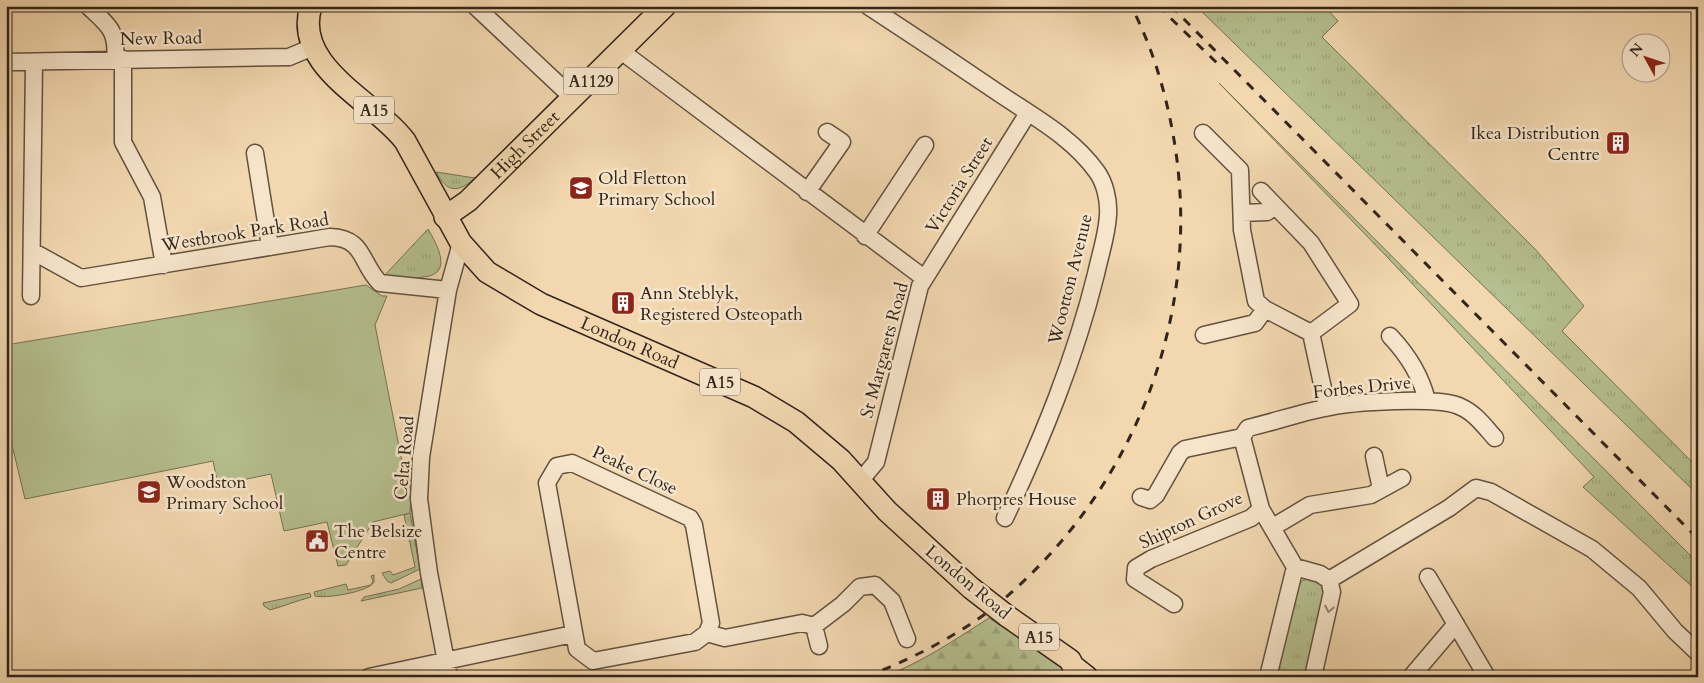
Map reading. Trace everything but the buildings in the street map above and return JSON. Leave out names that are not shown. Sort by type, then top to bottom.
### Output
[{"type":"main road","name":"London Road","points":[[311,6],[309,20],[314,47],[320,61],[331,74],[396,128],[405,141],[460,243],[487,272],[541,304],[754,397],[796,422],[819,439],[861,480],[887,511],[970,588],[1070,660],[1079,661],[1098,676]]},
{"type":"main road","name":"High Street","points":[[445,218],[468,201],[665,6]]},
{"type":"street","points":[[88,6],[111,28],[117,43],[123,142],[152,197],[164,265]]},
{"type":"street","points":[[475,6],[573,98]]},
{"type":"street","name":"Wootton Avenue","points":[[868,6],[1071,144],[1098,173],[1106,191],[1108,215],[1087,311],[1064,381],[1005,518]]},
{"type":"street","name":"New Road","points":[[6,62],[289,57],[314,47]]},
{"type":"street","name":"St Margarets Road","points":[[621,51],[865,236],[924,278],[920,286],[876,462],[861,480]]},
{"type":"street","points":[[30,296],[34,63]]},
{"type":"street","name":"Victoria Street","points":[[924,278],[1028,113]]},
{"type":"street","points":[[807,192],[842,142],[827,132]]},
{"type":"street","points":[[1203,133],[1240,170],[1242,230],[1256,301],[1265,309],[1311,333]]},
{"type":"street","points":[[865,236],[925,145]]},
{"type":"street","points":[[255,153],[270,247]]},
{"type":"street","points":[[1261,191],[1311,244],[1350,304],[1311,333]]},
{"type":"street","points":[[1242,213],[1268,212],[1275,206]]},
{"type":"street","name":"Westbrook Park Road","points":[[32,251],[81,278],[330,237],[344,237],[351,240],[359,249],[374,277],[380,283],[448,290]]},
{"type":"street","name":"Celta Road","points":[[448,669],[421,525],[419,499],[421,457],[448,290],[460,243]]},
{"type":"street","points":[[1204,335],[1255,323],[1265,309]]},
{"type":"street","points":[[1311,333],[1327,407]]},
{"type":"street","points":[[1390,336],[1402,349],[1416,370],[1427,401]]},
{"type":"street","name":"Forbes Drive","points":[[1242,437],[1248,428],[1327,407],[1427,401],[1460,406],[1471,412],[1495,438]]},
{"type":"street","points":[[1141,497],[1150,500],[1156,495],[1180,453],[1185,449],[1242,437],[1261,509],[1295,567],[1268,677]]},
{"type":"street","points":[[1374,456],[1380,489]]},
{"type":"street","name":"Peake Close","points":[[572,463],[690,518],[694,525],[711,623],[707,634],[695,642],[593,661],[577,648],[547,483],[557,466],[572,463]]},
{"type":"street","points":[[1273,527],[1310,505],[1371,495],[1402,478]]},
{"type":"street","points":[[1329,580],[1449,508],[1476,488],[1491,492],[1592,550],[1639,588],[1675,631],[1698,652]]},
{"type":"street","name":"Shipton Grove","points":[[1174,604],[1134,578],[1136,568],[1251,518],[1261,509]]},
{"type":"street","points":[[1295,567],[1320,574],[1329,580],[1332,592],[1313,677]]},
{"type":"street","points":[[1428,577],[1487,677]]},
{"type":"street","points":[[707,634],[725,638],[808,624],[843,604],[860,588],[875,585],[892,601],[907,639]]},
{"type":"street","points":[[808,624],[819,646]]},
{"type":"street","points":[[1411,677],[1456,624]]},
{"type":"street","points":[[369,677],[448,669],[573,634]]},
{"type":"green space","points":[[1196,6],[1324,6],[1338,21],[1322,37],[1536,250],[1584,306],[1562,331],[1698,468],[1698,495]]},
{"type":"green space","points":[[1219,83],[1698,563],[1698,592],[1583,487],[1594,477],[1389,259]]},
{"type":"green space","points":[[436,172],[475,178],[463,187],[453,188],[444,184]]},
{"type":"green space","points":[[428,229],[441,260],[439,269],[434,274],[425,277],[384,276]]},
{"type":"green space","points":[[366,285],[382,296],[387,296],[375,325],[404,472],[412,473],[410,513],[373,522],[346,565],[338,566],[327,522],[284,531],[271,474],[218,485],[213,461],[25,499],[12,445],[6,381],[6,345]]},
{"type":"green space","points":[[410,513],[420,569],[391,583],[387,581],[382,573],[390,571],[393,575],[415,567],[404,515]]},
{"type":"green space","points":[[1308,578],[1324,584],[1328,592],[1308,677],[1273,675],[1294,590],[1300,582]]},
{"type":"green space","points":[[421,579],[422,588],[361,601],[364,597],[399,589]]},
{"type":"green space","points":[[346,584],[348,590],[371,585],[356,592],[337,596],[315,596],[314,592]]},
{"type":"green space","points":[[310,593],[311,597],[270,610],[263,603]]},
{"type":"green space","points":[[989,618],[1079,677],[883,677],[925,658]]},
{"type":"railway","points":[[866,677],[918,654],[968,626],[998,604],[1046,558],[1088,507],[1122,451],[1149,392],[1168,330],[1179,266],[1180,200],[1173,134],[1166,101],[1157,68],[1139,21],[1131,6]]},
{"type":"railway","points":[[1158,6],[1217,63]]},
{"type":"railway","points":[[1171,6],[1698,539]]},
{"type":"place","name":"Ikea Distribution Centre","points":[[1618,143]]},
{"type":"place","name":"Old Fletton Primary School","points":[[581,188]]},
{"type":"place","name":"Ann Steblyk, Registered Osteopath","points":[[623,303]]},
{"type":"place","name":"Woodston Primary School","points":[[149,492]]},
{"type":"place","name":"Phorpres House","points":[[938,499]]},
{"type":"place","name":"The Belsize Centre","points":[[317,541]]}]
